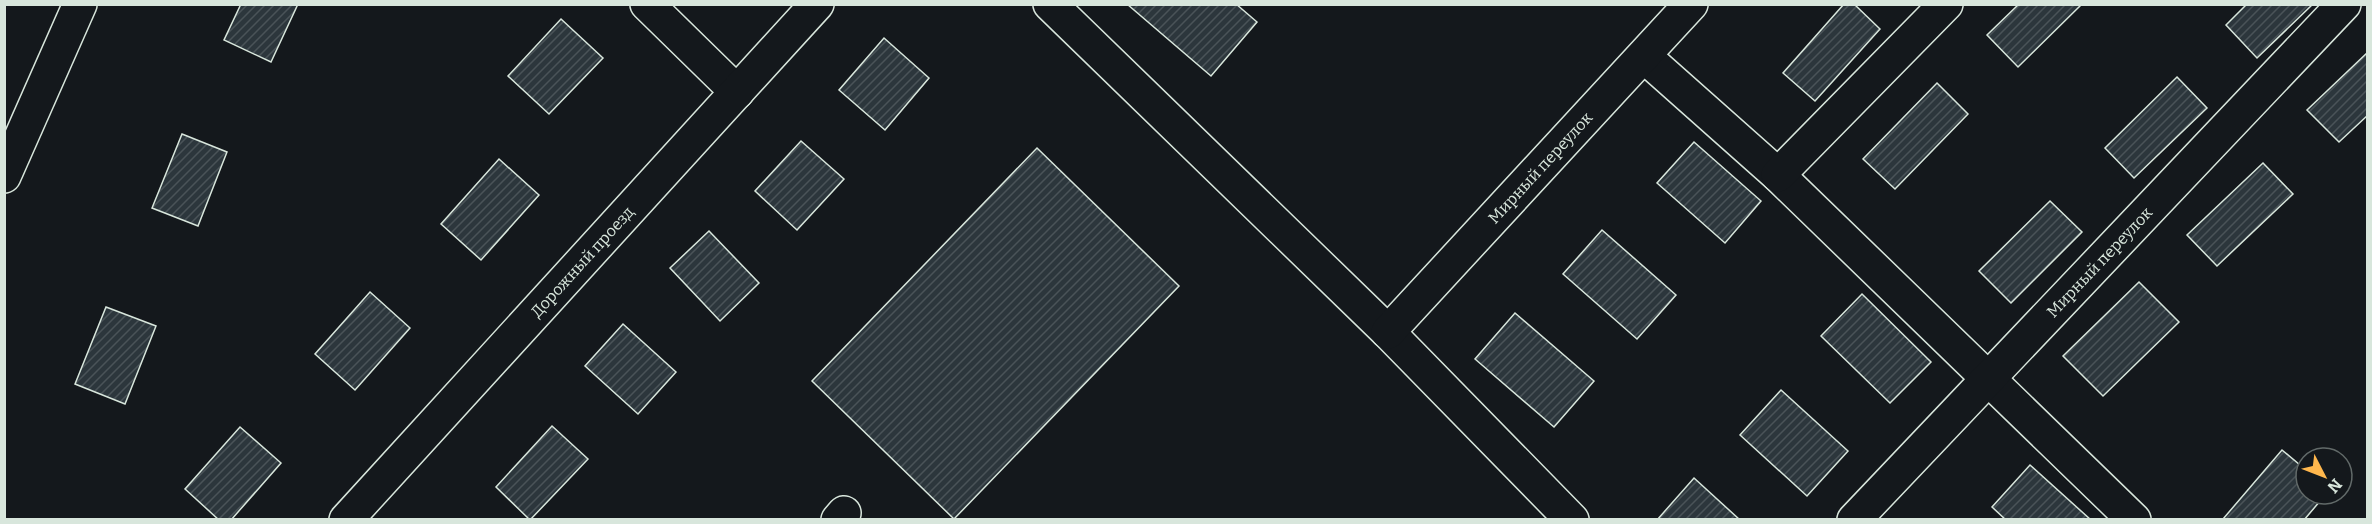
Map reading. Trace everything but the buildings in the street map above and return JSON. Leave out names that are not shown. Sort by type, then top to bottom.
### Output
[{"type":"street","points":[[4,176],[80,4]]},
{"type":"street","points":[[647,4],[737,92]]},
{"type":"street","name":"Дорожный проезд","points":[[346,519],[817,4]]},
{"type":"street","points":[[1050,4],[1388,332],[1572,519]]},
{"type":"street","name":"Мирный переулок","points":[[1388,332],[1691,4]]},
{"type":"street","points":[[1778,176],[1946,4]]},
{"type":"street","name":"Мирный переулок","points":[[1854,519],[2344,4]]},
{"type":"street","points":[[1644,56],[1778,176],[2134,519]]}]
